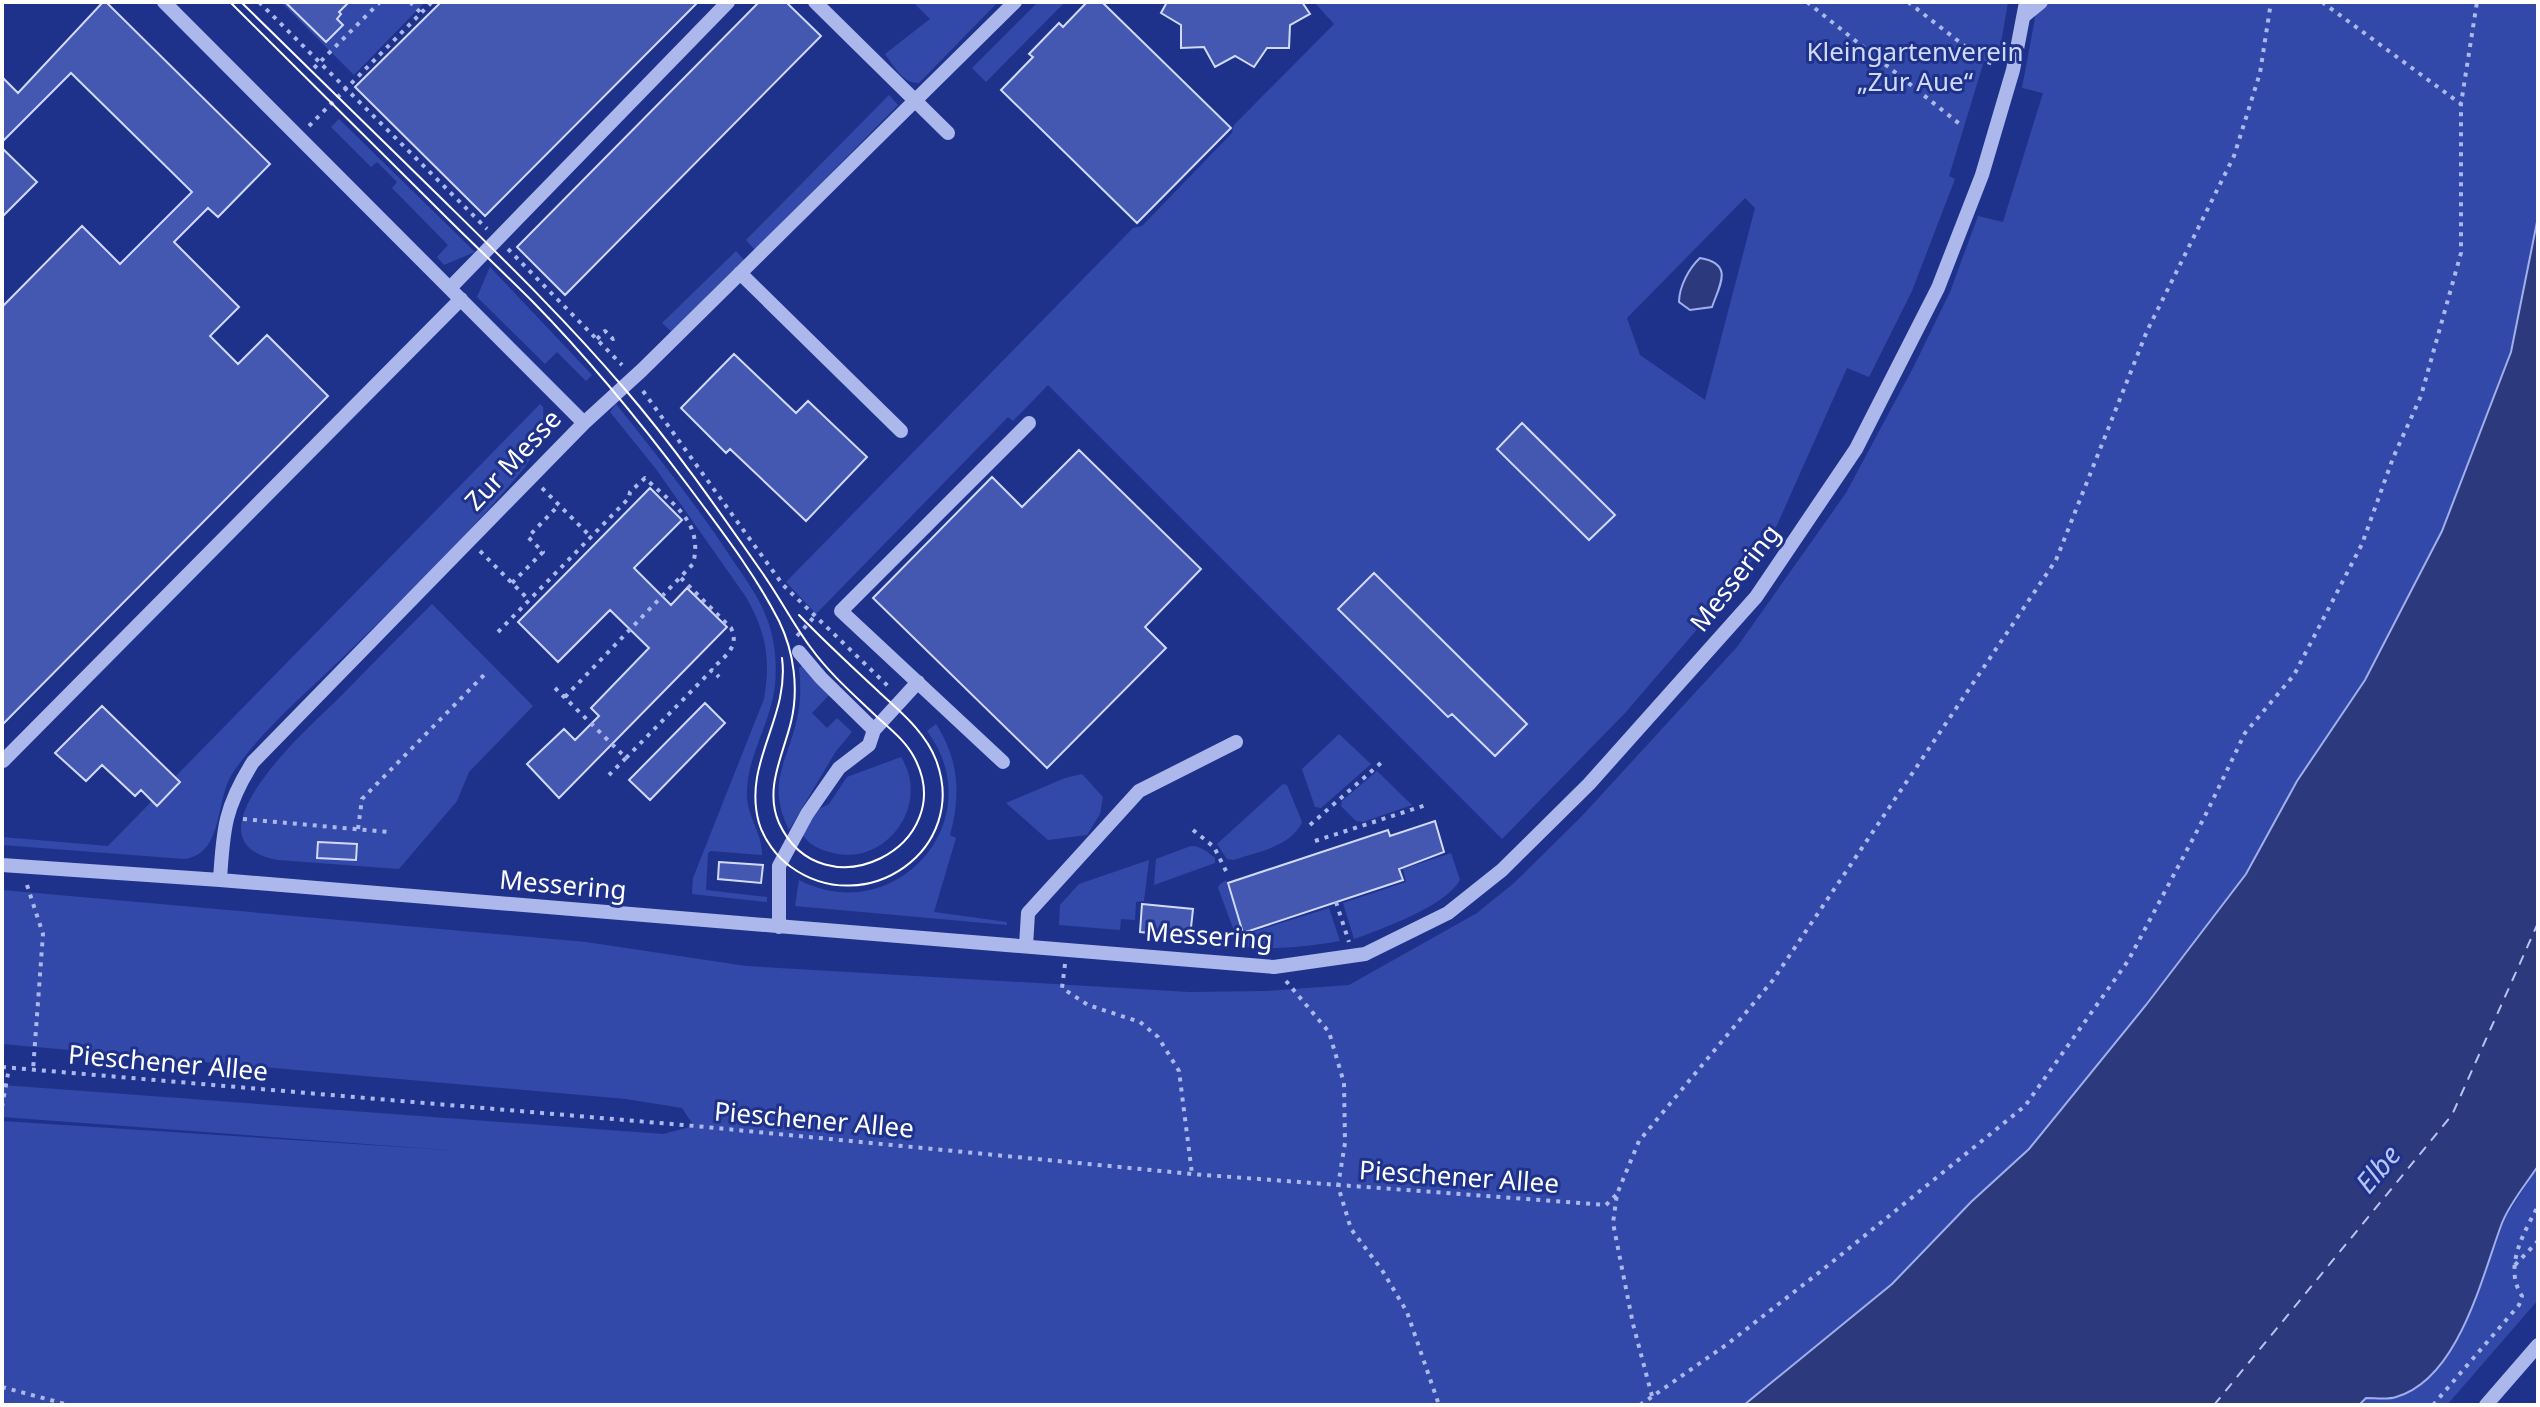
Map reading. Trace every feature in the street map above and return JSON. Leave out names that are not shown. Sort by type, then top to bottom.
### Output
[{"type":"street","name":"Zur Messe","points":[[164,2],[584,423],[253,762],[235,791],[227,817],[220,880]]},
{"type":"street","points":[[3,761],[456,293],[498,239],[728,2]]},
{"type":"street","points":[[815,2],[948,133]]},
{"type":"street","points":[[584,423],[1015,2]]},
{"type":"street","points":[[2025,9],[2041,2]]},
{"type":"street","name":"Messering","points":[[2,865],[220,880],[1274,967],[1365,954],[1448,913],[1502,870],[1589,784],[1756,597],[1856,449],[1938,288],[1982,175],[2013,70],[2025,9]]},
{"type":"street","points":[[740,273],[901,431]]},
{"type":"street","points":[[1003,762],[841,611],[1029,423]]},
{"type":"street","points":[[799,652],[874,730]]},
{"type":"street","points":[[779,927],[779,866],[782,860],[815,802],[839,768],[869,745],[874,730],[918,682]]},
{"type":"street","points":[[1026,946],[1028,913],[1139,791],[1236,742]]},
{"type":"street","points":[[2486,1405],[2538,1345]]},
{"type":"path","points":[[259,2],[597,339],[637,373],[783,585],[903,700]]},
{"type":"path","points":[[314,68],[380,2]]},
{"type":"path","points":[[410,2],[421,13]]},
{"type":"path","points":[[298,137],[432,2]]},
{"type":"path","points":[[1807,2],[1961,125]]},
{"type":"path","points":[[1908,2],[1984,61],[2013,70]]},
{"type":"path","points":[[1652,1396],[1633,1324],[1613,1223],[1617,1194],[1639,1141],[1773,980],[2056,560],[2147,331],[2234,156],[2260,73],[2271,2]]},
{"type":"path","points":[[2322,2],[2461,104]]},
{"type":"path","points":[[1640,1405],[1726,1345],[2025,1106],[2128,961],[2245,733],[2294,675],[2332,602],[2362,544],[2393,458],[2421,396],[2461,253],[2461,104],[2477,2]]},
{"type":"path","points":[[597,339],[605,331],[615,338]]},
{"type":"path","points":[[532,478],[591,537]]},
{"type":"path","points":[[498,632],[645,478],[692,526],[696,550],[693,564],[565,697]]},
{"type":"path","points":[[512,583],[543,552],[528,537],[559,505]]},
{"type":"path","points":[[470,542],[529,600]]},
{"type":"path","points":[[609,775],[734,646],[735,637],[731,628],[681,578]]},
{"type":"path","points":[[712,670],[719,677]]},
{"type":"path","points":[[358,829],[362,799],[485,674]]},
{"type":"path","points":[[555,688],[626,758]]},
{"type":"path","points":[[1310,825],[1382,762]]},
{"type":"path","points":[[1315,841],[1426,805]]},
{"type":"path","points":[[227,817],[388,832]]},
{"type":"path","points":[[1193,830],[1214,847],[1226,871]]},
{"type":"path","points":[[28,889],[43,934],[33,1070]]},
{"type":"path","points":[[1336,902],[1353,956]]},
{"type":"path","points":[[1068,949],[1062,988],[1088,1005],[1140,1022],[1158,1037],[1179,1071],[1192,1174]]},
{"type":"path","points":[[1274,967],[1329,1032],[1344,1083],[1345,1143],[1338,1186],[1351,1229],[1382,1270],[1407,1312],[1439,1405]]},
{"type":"path","name":"Pieschener Allee","points":[[2,1067],[695,1126],[1381,1190],[1606,1205],[1617,1194]]},
{"type":"path","points":[[2,1107],[9,1068]]},
{"type":"path","points":[[2433,1405],[2519,1305],[2522,1296],[2515,1280],[2514,1267],[2522,1236],[2538,1206]]},
{"type":"path","points":[[2514,1267],[2538,1241]]},
{"type":"path","points":[[2,1387],[69,1405]]},
{"type":"green space","points":[[281,2],[289,2],[326,42],[342,25],[337,19],[341,14],[339,12],[349,2],[425,2],[354,75]]},
{"type":"green space","points":[[913,2],[998,2],[919,83],[913,83],[895,69],[885,54],[930,19]]},
{"type":"green space","points":[[1038,2],[1065,2],[986,82],[972,68]]},
{"type":"green space","name":"Kleingartenverein „Zur Aue“","points":[[1314,2],[2008,2],[1998,61],[1984,61],[1949,176],[1955,179],[1912,291],[1869,377],[1847,368],[1777,525],[1731,590],[1625,713],[1502,839],[1048,385],[1013,421],[1008,417],[816,614],[786,582],[1133,228],[1142,226],[1232,133],[1234,125],[1334,24]],"holes":[[[1745,198],[1755,208],[1705,400],[1640,355],[1627,318]]]},
{"type":"green space","points":[[2038,2],[2538,2],[2538,217],[2511,352],[2442,531],[2365,680],[2297,781],[2246,874],[2146,1005],[2029,1149],[1971,1202],[1892,1284],[1744,1405],[2,1405],[2,1121],[447,1150],[2,1117],[2,1085],[663,1134],[694,1126],[682,1108],[626,1099],[2,1044],[2,890],[586,942],[746,966],[1189,992],[1267,991],[1349,985],[1477,913],[1514,883],[1582,816],[1737,647],[1846,493],[1950,292],[1978,216],[2003,222],[2043,93],[2022,88]]},
{"type":"green space","points":[[889,95],[898,105],[755,250],[746,240]]},
{"type":"green space","points":[[339,119],[475,252],[444,265],[437,257],[448,245],[392,188],[397,182],[377,162],[371,167],[331,127]]},
{"type":"green space","points":[[736,251],[744,260],[672,332],[662,323]]},
{"type":"green space","points":[[490,267],[592,375],[586,381],[557,352],[545,364],[477,297]]},
{"type":"green space","points":[[540,404],[543,407],[542,432],[525,467],[435,567],[257,741],[234,771],[213,836],[197,855],[184,859],[2,845],[2,837],[108,846],[152,801],[158,805],[180,782],[175,777]]},
{"type":"green space","points":[[616,404],[717,536],[755,594],[770,627],[776,669],[773,699],[747,783],[748,805],[762,855],[711,851],[708,853],[706,890],[767,897],[767,902],[692,894],[693,878],[764,699],[767,658],[762,634],[746,597],[656,469],[610,412]]},
{"type":"green space","points":[[432,604],[533,706],[469,772],[457,801],[399,869],[278,860],[251,849],[241,831],[246,808],[261,782],[305,731]]},
{"type":"green space","points":[[803,665],[829,695],[812,713],[827,728],[837,718],[852,732],[836,751],[789,830],[782,813],[779,786],[797,719],[799,668]]},
{"type":"green space","points":[[936,724],[944,737],[956,778],[956,806],[950,835],[956,838],[934,912],[1007,922],[1007,925],[795,906],[799,880],[835,892],[869,890],[900,878],[924,857],[941,830],[948,798],[944,765],[927,731]]},
{"type":"green space","points":[[1339,734],[1371,764],[1321,808],[1315,807],[1302,769]]},
{"type":"green space","points":[[901,757],[909,775],[911,794],[898,828],[886,841],[871,850],[853,855],[824,850],[805,838],[802,834],[817,810],[829,804],[847,777]]},
{"type":"green space","points":[[1377,771],[1412,805],[1363,822],[1356,821],[1341,806],[1342,801]]},
{"type":"green space","points":[[1082,774],[1103,797],[1100,814],[1087,835],[1048,840],[1006,803],[1065,778]]},
{"type":"green space","points":[[1283,784],[1287,785],[1302,822],[1297,830],[1272,847],[1233,860],[1227,859],[1217,844]]},
{"type":"green space","points":[[1191,846],[1207,852],[1215,858],[1215,863],[1154,885],[1156,859]]},
{"type":"green space","points":[[1451,853],[1460,880],[1453,890],[1412,916],[1354,939],[1343,903],[1406,882],[1403,869]]},
{"type":"green space","points":[[1149,860],[1144,901],[1136,902],[1135,920],[1121,919],[1120,930],[1059,925],[1060,905],[1079,884]]},
{"type":"green space","points":[[1226,880],[1243,935],[1329,908],[1340,941],[1273,948],[1239,944],[1218,888]]},
{"type":"green space","points":[[2538,1166],[2538,1300],[2447,1405],[2359,1405],[2365,1398],[2396,1397],[2428,1379],[2460,1337],[2504,1220]]},
{"type":"water","name":"Elbe","points":[[2538,217],[2538,1166],[2505,1216],[2476,1297],[2452,1348],[2418,1387],[2393,1398],[2366,1398],[2359,1405],[1744,1405],[1892,1284],[1971,1202],[2029,1149],[2146,1005],[2246,874],[2297,781],[2365,680],[2442,531],[2511,352]]},
{"type":"water","points":[[1700,258],[1717,265],[1721,270],[1721,283],[1712,307],[1690,310],[1679,302],[1679,296],[1685,278]]},
{"type":"building","points":[[103,2],[270,164],[218,217],[208,208],[174,242],[239,307],[210,336],[238,364],[267,335],[328,396],[2,725],[2,307],[82,226],[120,264],[192,192],[71,73],[2,142],[2,77],[18,93]]},
{"type":"building","points":[[285,2],[349,2],[339,12],[341,14],[337,19],[343,25],[326,42]]},
{"type":"building","points":[[441,2],[698,2],[485,216],[355,87]]},
{"type":"building","points":[[759,2],[786,2],[821,36],[565,295],[517,247]]},
{"type":"building","points":[[1087,2],[1102,2],[1231,128],[1137,223],[1001,90],[1033,57],[1029,54],[1059,23],[1063,27]]},
{"type":"building","points":[[1167,2],[1302,2],[1310,14],[1290,25],[1289,48],[1267,48],[1254,67],[1235,56],[1215,67],[1204,47],[1181,48],[1181,25],[1161,13]]},
{"type":"building","points":[[2,148],[37,182],[2,217]]},
{"type":"building","points":[[734,354],[796,413],[808,401],[867,457],[806,521],[730,449],[726,453],[681,408]]},
{"type":"building","points":[[1522,423],[1615,515],[1589,540],[1497,449]]},
{"type":"building","points":[[1079,450],[1201,569],[1145,627],[1166,648],[1047,768],[873,598],[992,477],[1022,507]]},
{"type":"building","points":[[650,488],[682,520],[634,568],[671,605],[687,588],[727,627],[559,798],[527,764],[564,729],[575,740],[599,716],[591,708],[649,648],[610,610],[558,662],[518,622]]},
{"type":"building","points":[[1374,573],[1527,724],[1495,756],[1452,714],[1448,717],[1338,609]]},
{"type":"building","points":[[705,703],[725,723],[650,800],[629,780]]},
{"type":"building","points":[[102,706],[180,782],[157,806],[141,790],[135,796],[102,765],[86,781],[55,753]]},
{"type":"building","points":[[1435,821],[1444,852],[1399,869],[1403,880],[1243,933],[1228,883],[1388,830],[1390,836]]},
{"type":"building","points":[[318,842],[357,844],[356,860],[317,858]]},
{"type":"building","points":[[719,862],[763,865],[761,883],[718,879]]},
{"type":"building","points":[[1142,904],[1193,909],[1190,937],[1140,932]]},
{"type":"ferry route","points":[[2214,1405],[2452,1115],[2538,923]]},
{"type":"tram line","points":[[230,2],[575,346],[652,439],[748,569],[779,621],[791,658],[795,684],[793,709],[776,772],[773,798],[779,823],[799,851],[825,864],[853,866],[881,858],[904,842],[919,818],[924,789],[914,757],[818,657],[768,581],[659,431],[601,362],[533,289],[241,2]]},
{"type":"tram line","points":[[782,658],[783,680],[779,701],[757,780],[755,801],[761,829],[786,863],[820,882],[850,886],[879,880],[904,867],[925,847],[938,822],[943,792],[936,760],[911,722],[799,615]]}]
